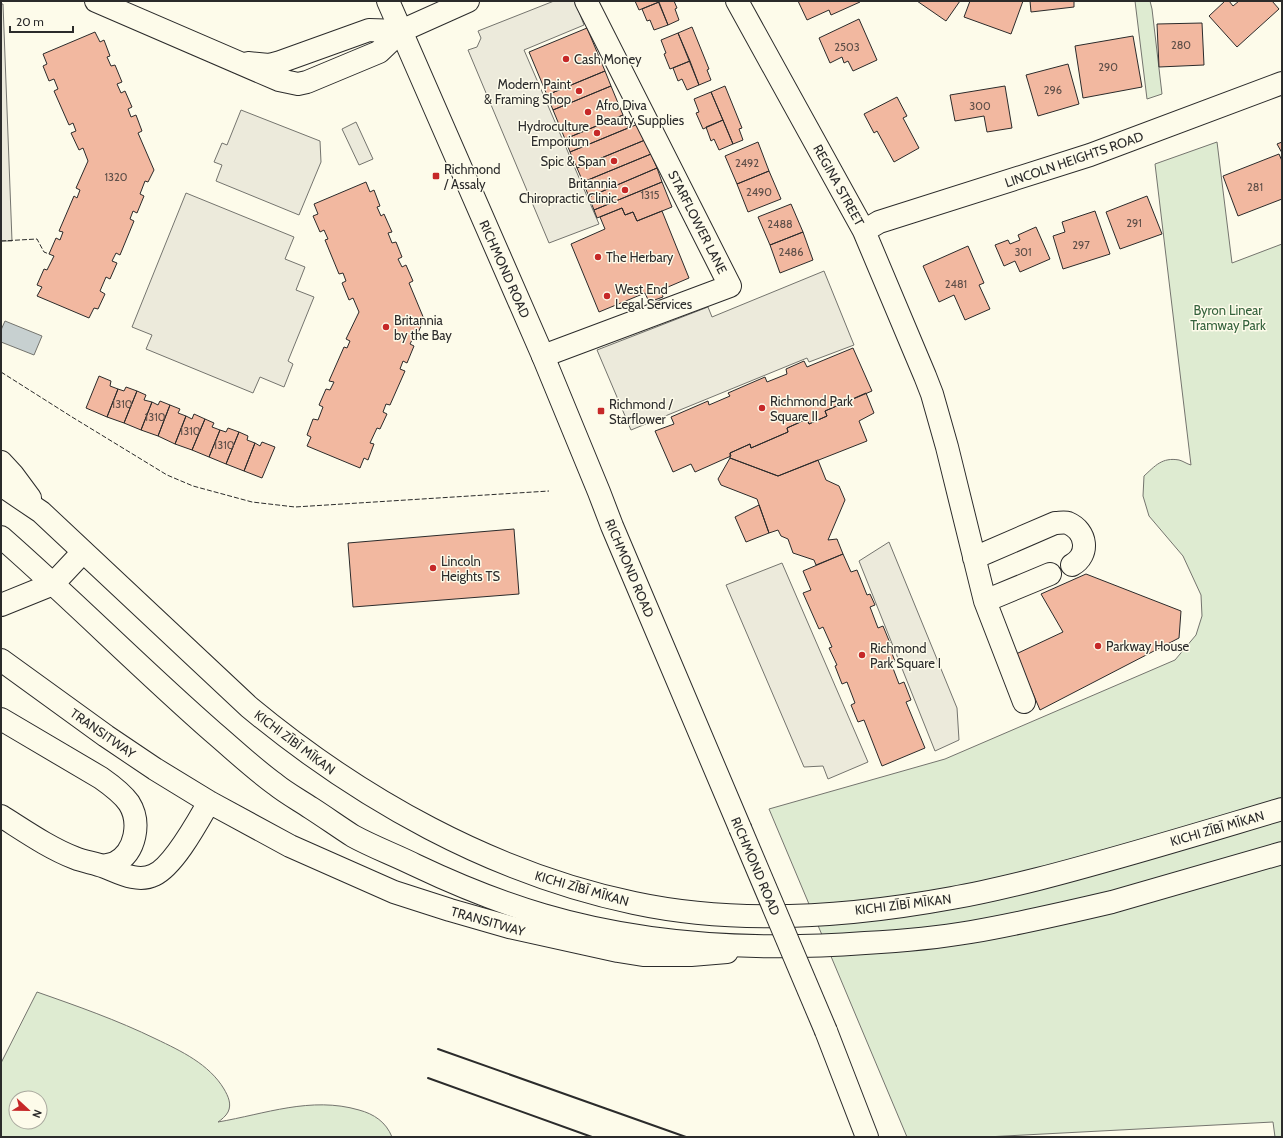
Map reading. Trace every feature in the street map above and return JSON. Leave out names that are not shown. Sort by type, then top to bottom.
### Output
[{"type":"main road","name":"RICHMOND ROAD","points":[[388,1],[543,356],[612,526],[826,1031],[867,1137]]},
{"type":"main road","points":[[99,2],[235,62],[279,80],[298,84],[307,82],[378,52],[401,31],[468,1]]},
{"type":"main road","name":"STARFLOWER LANE","points":[[543,356],[730,286],[586,1]]},
{"type":"main road","name":"REGINA STREET","points":[[737,1],[864,231],[925,376],[932,394],[947,447],[985,601],[1024,702]]},
{"type":"main road","name":"LINCOLN HEIGHTS ROAD","points":[[864,231],[880,222],[1090,155],[1282,83]]},
{"type":"main road","points":[[1,462],[13,475],[41,512]]},
{"type":"main road","name":"KICHI ZĪBĪ MĪKAN","points":[[1,485],[41,512],[249,708],[282,734],[354,785],[434,830],[482,853],[558,883],[584,891],[635,903],[710,913],[788,916],[906,906],[994,890],[1079,868],[1282,809]]},
{"type":"main road","points":[[974,558],[1055,523],[1067,523],[1079,531],[1084,542],[1084,551],[1078,562],[1072,565]]},
{"type":"main road","points":[[1,537],[175,699],[275,784],[354,836],[456,884],[550,917],[611,931],[677,942],[733,946],[825,946],[902,941],[968,933],[1017,924],[1112,902],[1282,853]]},
{"type":"main road","points":[[6,601],[53,584],[83,552]]},
{"type":"main road","points":[[985,601],[1050,574]]},
{"type":"main road","name":"TRANSITWAY","points":[[1,660],[112,740],[208,802],[290,846],[394,892],[524,931],[643,954],[691,955],[788,947]]},
{"type":"main road","points":[[1,719],[101,778],[116,789],[128,802],[135,817],[136,825],[134,839],[129,850],[122,858],[114,863],[103,866]]},
{"type":"main road","points":[[1,816],[59,851],[86,862],[103,866],[118,873],[132,877],[144,878],[154,876],[162,871],[174,857],[208,802]]},
{"type":"green space","points":[[1135,1],[1150,1],[1152,9],[1162,94],[1147,99]]},
{"type":"green space","name":"Byron Linear Tramway Park","points":[[1217,142],[1232,263],[1282,244],[1282,1137],[1275,1137],[1273,1122],[986,1137],[907,1137],[769,809],[945,759],[1175,660],[1196,635],[1202,616],[1201,595],[1183,556],[1149,516],[1143,496],[1144,476],[1159,463],[1173,459],[1180,460],[1191,465],[1155,164]]},
{"type":"green space","points":[[37,992],[127,1026],[194,1059],[211,1072],[227,1094],[230,1106],[225,1116],[218,1122],[288,1108],[323,1105],[341,1106],[359,1110],[379,1119],[392,1137],[1,1137],[1,1063]]},
{"type":"shaded area","points":[[554,1],[575,1],[584,25],[524,50],[599,224],[549,243],[468,50],[477,47],[481,38],[478,31]]},
{"type":"shaded area","points":[[1,4],[3,4],[12,241],[1,241]]},
{"type":"shaded area","points":[[241,110],[320,141],[321,162],[299,215],[216,181],[222,165],[214,162],[222,143],[227,145]]},
{"type":"shaded area","points":[[356,122],[373,159],[359,165],[342,129]]},
{"type":"shaded area","points":[[186,193],[294,237],[285,259],[305,267],[296,290],[314,297],[288,361],[293,364],[284,387],[260,377],[253,393],[146,349],[152,335],[132,327]]},
{"type":"shaded area","points":[[824,271],[854,345],[809,362],[807,358],[631,430],[597,350],[708,307],[712,317]]},
{"type":"shaded area","points":[[5,321],[42,336],[34,355],[1,342],[1,330]]},
{"type":"shaded area","points":[[889,542],[957,708],[959,740],[935,751],[859,561]]},
{"type":"shaded area","points":[[782,563],[868,762],[828,779],[823,766],[804,767],[726,585]]},
{"type":"building","points":[[635,1],[658,1],[659,2],[639,10]]},
{"type":"building","points":[[658,1],[674,1],[679,20],[668,25]]},
{"type":"building","points":[[798,1],[860,2],[831,15],[829,10],[807,20]]},
{"type":"building","points":[[917,1],[960,1],[946,21]]},
{"type":"building","points":[[970,1],[1023,1],[1011,34],[964,17]]},
{"type":"building","points":[[1030,1],[1074,1],[1074,7],[1031,12]]},
{"type":"building","points":[[1225,1],[1229,1],[1233,6],[1239,1],[1272,1],[1279,9],[1237,47],[1209,16]]},
{"type":"building","points":[[659,2],[668,25],[654,30],[650,20],[647,21],[642,9]]},
{"type":"building","points":[[859,19],[877,60],[853,71],[848,61],[844,63],[842,57],[830,63],[819,38]]},
{"type":"building","points":[[1202,23],[1204,65],[1159,67],[1157,24]]},
{"type":"building","points":[[692,27],[709,69],[707,70],[711,80],[699,85],[678,33]]},
{"type":"building","name":"Cash Money","points":[[587,28],[605,71],[547,95],[529,52]]},
{"type":"building","points":[[95,32],[100,42],[104,40],[110,56],[107,57],[111,66],[115,65],[122,82],[117,84],[121,93],[125,91],[132,107],[128,109],[131,117],[136,115],[142,131],[138,133],[154,170],[148,182],[145,181],[140,194],[144,196],[137,213],[133,211],[130,219],[134,221],[120,255],[116,253],[112,261],[117,263],[110,279],[106,277],[100,291],[105,294],[98,309],[94,308],[89,318],[37,296],[42,287],[37,285],[44,269],[47,270],[54,256],[49,254],[56,238],[60,240],[63,232],[59,231],[74,196],[77,198],[80,190],[76,188],[88,161],[83,148],[79,150],[71,133],[76,131],[73,123],[69,125],[54,91],[58,89],[54,79],[49,81],[43,66],[47,64],[43,54]]},
{"type":"building","points":[[678,33],[690,61],[670,69],[664,54],[666,53],[661,40]]},
{"type":"building","points":[[1133,36],[1142,87],[1083,98],[1075,46]]},
{"type":"building","points":[[690,61],[699,85],[687,90],[682,79],[678,81],[673,68]]},
{"type":"building","points":[[1068,64],[1079,104],[1038,116],[1026,75]]},
{"type":"building","name":"Modern Paint & Framing Shop","points":[[605,71],[611,86],[553,110],[547,95]]},
{"type":"building","name":"Afro Diva Beauty Supplies","points":[[611,86],[623,115],[565,139],[553,110]]},
{"type":"building","points":[[725,86],[742,128],[739,129],[743,140],[733,144],[711,92]]},
{"type":"building","points":[[1005,86],[1012,128],[987,132],[984,116],[955,121],[950,95]]},
{"type":"building","points":[[711,92],[723,120],[703,129],[696,113],[699,112],[694,99]]},
{"type":"building","points":[[897,97],[907,116],[903,118],[919,148],[894,162],[877,131],[874,133],[864,114]]},
{"type":"building","name":"Hydroculture Emporium","points":[[623,115],[628,128],[570,152],[565,139]]},
{"type":"building","points":[[723,120],[733,144],[719,150],[714,139],[711,141],[706,127]]},
{"type":"building","points":[[638,124],[645,140],[577,168],[570,152]]},
{"type":"building","name":"Spic & Span","points":[[645,140],[651,154],[583,182],[577,168]]},
{"type":"building","points":[[758,142],[769,171],[737,184],[725,156]]},
{"type":"building","points":[[1282,142],[1282,153],[1277,144]]},
{"type":"building","points":[[651,154],[657,168],[589,197],[583,182]]},
{"type":"building","points":[[1279,154],[1282,161],[1282,199],[1238,216],[1223,176]]},
{"type":"building","name":"Britannia Chiropractic Clinic","points":[[657,168],[662,182],[594,210],[589,197]]},
{"type":"building","points":[[769,171],[781,199],[748,212],[737,184]]},
{"type":"building","name":"Britannia by the Bay","points":[[366,182],[370,192],[374,190],[380,206],[377,207],[381,216],[384,214],[392,232],[388,233],[392,243],[396,242],[402,257],[398,259],[402,267],[406,265],[413,281],[409,283],[424,319],[418,333],[416,332],[410,344],[414,346],[407,363],[403,361],[400,369],[405,371],[390,405],[386,404],[383,412],[387,414],[380,429],[377,428],[370,443],[374,444],[368,460],[364,458],[360,468],[307,446],[311,437],[307,435],[313,419],[318,420],[323,407],[319,405],[326,389],[330,390],[334,382],[329,381],[344,347],[347,348],[350,341],[346,339],[359,312],[353,298],[349,300],[342,283],[346,281],[343,273],[339,274],[325,240],[328,239],[324,230],[320,232],[313,216],[318,214],[314,204]]},
{"type":"building","points":[[662,182],[672,207],[637,221],[633,212],[625,215],[622,208],[597,218],[594,210]]},
{"type":"building","points":[[1147,196],[1162,234],[1120,249],[1106,212]]},
{"type":"building","points":[[791,204],[803,232],[770,245],[758,217]]},
{"type":"building","points":[[622,208],[625,215],[633,212],[637,221],[662,211],[689,278],[661,290],[663,297],[649,302],[645,293],[599,312],[571,244],[605,229],[600,217]]},
{"type":"building","points":[[1095,211],[1110,254],[1063,269],[1053,236],[1065,232],[1062,222]]},
{"type":"building","points":[[1036,227],[1050,259],[1020,272],[1015,261],[1004,266],[995,245],[1008,240],[1010,244],[1020,240],[1018,235]]},
{"type":"building","points":[[803,232],[813,260],[780,273],[770,245]]},
{"type":"building","points":[[968,246],[984,283],[979,285],[990,309],[965,320],[954,295],[939,302],[923,266]]},
{"type":"building","name":"Richmond Park Square II","points":[[853,348],[872,391],[825,411],[827,416],[809,424],[807,419],[787,428],[788,432],[751,448],[750,444],[730,453],[731,456],[695,472],[691,464],[673,472],[655,431],[674,424],[671,417],[708,401],[709,405],[730,396],[728,393],[765,377],[767,382],[787,374],[786,369],[804,361],[807,367]]},
{"type":"building","points":[[99,376],[111,381],[110,386],[118,389],[107,417],[86,408]]},
{"type":"building","points":[[126,387],[137,391],[124,423],[107,417],[118,389],[124,391]]},
{"type":"building","points":[[137,391],[146,395],[144,400],[152,402],[141,430],[124,423]]},
{"type":"building","points":[[866,393],[874,413],[859,421],[867,441],[778,476],[730,458],[730,453],[750,444],[751,448],[788,432],[787,428],[807,419],[809,424],[827,416],[825,411]]},
{"type":"building","points":[[160,401],[170,405],[158,436],[141,430],[152,402],[158,405]]},
{"type":"building","points":[[170,405],[180,409],[178,413],[186,416],[175,444],[158,436]]},
{"type":"building","points":[[194,414],[205,419],[192,450],[175,444],[186,416],[192,419]]},
{"type":"building","points":[[205,419],[214,423],[212,427],[220,430],[209,457],[192,450]]},
{"type":"building","points":[[228,428],[239,432],[226,464],[209,457],[220,430],[226,432]]},
{"type":"building","points":[[239,432],[248,436],[247,440],[255,443],[244,471],[226,464]]},
{"type":"building","points":[[262,442],[275,447],[262,478],[244,471],[255,443],[260,446]]},
{"type":"building","points":[[730,458],[778,476],[818,460],[826,480],[839,486],[845,500],[828,540],[837,539],[843,554],[816,565],[814,560],[793,553],[788,539],[781,536],[778,530],[769,533],[757,499],[721,485],[718,479]]},
{"type":"building","points":[[759,505],[769,533],[746,542],[735,517]]},
{"type":"building","name":"Lincoln Heights TS","points":[[514,529],[519,594],[353,607],[348,543]]},
{"type":"building","name":"Richmond Park Square I","points":[[843,554],[851,572],[857,570],[867,595],[870,594],[875,605],[870,607],[878,628],[883,626],[890,643],[888,644],[895,661],[891,663],[899,684],[904,682],[911,700],[906,702],[925,748],[882,766],[864,720],[858,722],[851,705],[855,703],[847,682],[842,684],[835,666],[837,665],[829,648],[832,647],[823,627],[819,629],[803,593],[811,590],[803,571]]},
{"type":"building","name":"Parkway House","points":[[1086,574],[1181,611],[1179,638],[1040,710],[1016,654],[1063,632],[1041,594]]},
{"type":"fence","points":[[1,241],[37,239],[44,252],[49,254]]},
{"type":"fence","points":[[1,372],[167,475],[193,486],[252,502],[295,507],[549,491]]},
{"type":"wall","points":[[438,1049],[686,1137]]},
{"type":"wall","points":[[428,1078],[592,1137]]},
{"type":"place","name":"Cash Money","points":[[566,59]]},
{"type":"place","name":"Modern Paint & Framing Shop","points":[[579,91]]},
{"type":"place","name":"Afro Diva Beauty Supplies","points":[[588,112]]},
{"type":"place","name":"Hydroculture Emporium","points":[[597,133]]},
{"type":"place","name":"Spic & Span","points":[[614,161]]},
{"type":"place","name":"Richmond / Assaly","points":[[436,176]]},
{"type":"place","name":"Britannia Chiropractic Clinic","points":[[625,190]]},
{"type":"place","name":"The Herbary","points":[[598,257]]},
{"type":"place","name":"West End Legal Services","points":[[607,296]]},
{"type":"place","name":"Britannia by the Bay","points":[[386,327]]},
{"type":"place","name":"Richmond Park Square II","points":[[762,408]]},
{"type":"place","name":"Richmond / Starflower","points":[[601,411]]},
{"type":"place","name":"Lincoln Heights TS","points":[[433,568]]},
{"type":"place","name":"Parkway House","points":[[1098,646]]},
{"type":"place","name":"Richmond Park Square I","points":[[862,655]]}]
